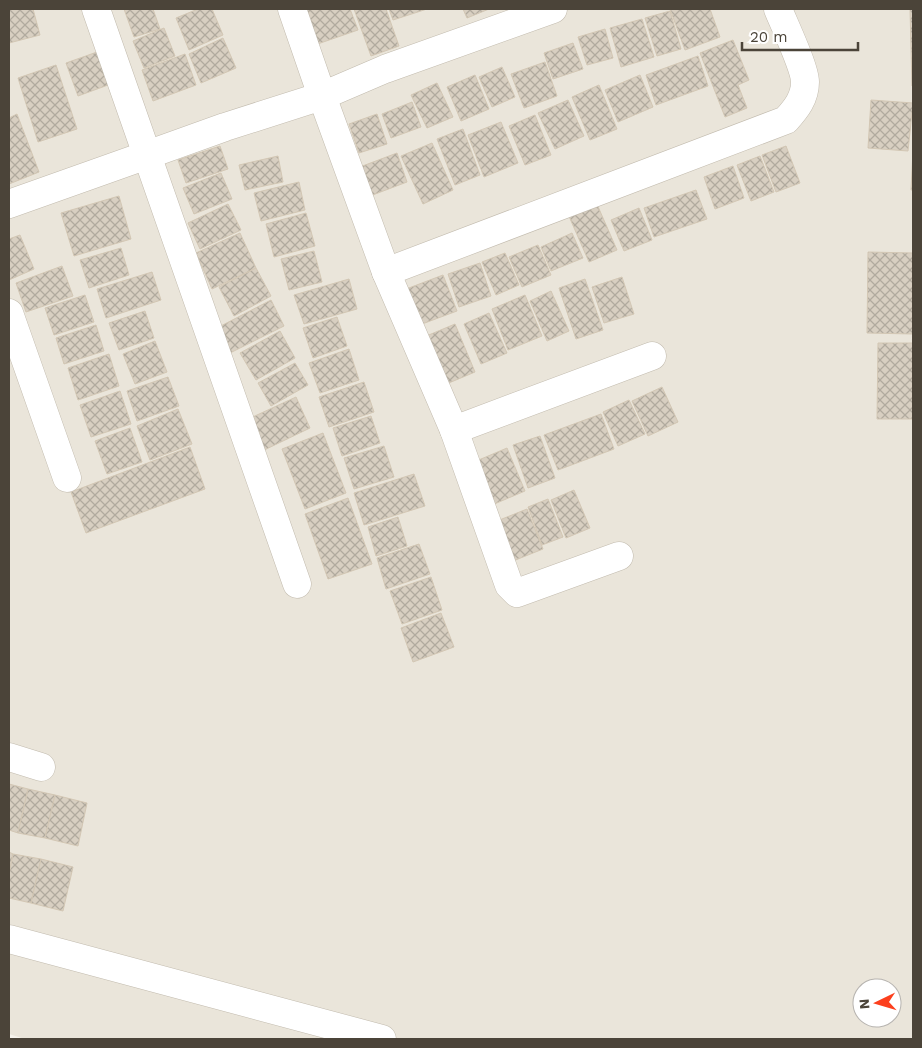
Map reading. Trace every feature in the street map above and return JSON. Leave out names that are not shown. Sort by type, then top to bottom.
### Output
[{"type":"street","points":[[96,9],[297,584]]},
{"type":"street","points":[[292,9],[386,272],[454,430],[509,585],[517,593],[619,556]]},
{"type":"street","points":[[9,204],[225,127],[322,96],[385,69],[552,9]]},
{"type":"street","points":[[386,272],[786,120],[796,109],[803,96],[805,81],[801,65],[778,9]]},
{"type":"street","points":[[9,313],[67,478]]},
{"type":"street","points":[[454,430],[652,356]]},
{"type":"street","points":[[9,758],[41,767]]},
{"type":"street","points":[[9,939],[382,1039]]},
{"type":"shaded area","points":[[9,9],[913,9],[913,1039],[25,1039],[9,1034]]},
{"type":"building","points":[[9,9],[33,9],[40,35],[9,43]]},
{"type":"building","points":[[124,9],[153,9],[160,29],[134,37]]},
{"type":"building","points":[[198,9],[212,9],[223,35],[189,50],[176,18]]},
{"type":"building","points":[[292,9],[350,9],[358,30],[306,48]]},
{"type":"building","points":[[354,9],[386,9],[399,46],[371,56]]},
{"type":"building","points":[[389,9],[427,9],[393,20]]},
{"type":"building","points":[[463,9],[489,9],[467,18]]},
{"type":"building","points":[[670,9],[710,9],[720,37],[685,50]]},
{"type":"building","points":[[910,9],[913,9],[913,86],[912,86]]},
{"type":"building","points":[[670,11],[681,49],[657,56],[645,18]]},
{"type":"building","points":[[642,19],[654,57],[621,67],[610,28]]},
{"type":"building","points":[[164,28],[175,56],[144,68],[133,41]]},
{"type":"building","points":[[605,29],[613,58],[587,65],[578,37]]},
{"type":"building","points":[[223,38],[236,68],[201,83],[189,54]]},
{"type":"building","points":[[733,40],[749,80],[738,85],[747,108],[725,117],[700,53]]},
{"type":"building","points":[[573,43],[583,69],[553,79],[544,53]]},
{"type":"building","points":[[97,52],[108,85],[78,96],[66,63]]},
{"type":"building","points":[[185,54],[196,85],[153,101],[142,70]]},
{"type":"building","points":[[698,56],[708,86],[656,105],[646,75]]},
{"type":"building","points":[[545,62],[557,96],[524,108],[511,74]]},
{"type":"building","points":[[56,65],[77,129],[38,142],[18,78]]},
{"type":"building","points":[[502,67],[515,97],[492,107],[479,77]]},
{"type":"building","points":[[475,75],[489,109],[461,121],[447,87]]},
{"type":"building","points":[[640,75],[653,107],[618,122],[605,90]]},
{"type":"building","points":[[437,83],[453,117],[427,128],[411,95]]},
{"type":"building","points":[[599,85],[617,129],[590,140],[572,97]]},
{"type":"building","points":[[568,100],[584,136],[555,149],[538,113]]},
{"type":"building","points":[[871,100],[913,103],[908,151],[868,148]]},
{"type":"building","points":[[412,102],[421,127],[391,138],[382,114]]},
{"type":"building","points":[[17,114],[39,172],[9,184],[9,118]]},
{"type":"building","points":[[377,114],[387,144],[359,153],[349,124]]},
{"type":"building","points":[[535,115],[551,155],[525,165],[509,126]]},
{"type":"building","points":[[501,122],[518,163],[484,177],[468,135]]},
{"type":"building","points":[[463,129],[480,175],[455,185],[437,139]]},
{"type":"building","points":[[432,143],[453,190],[423,204],[401,156]]},
{"type":"building","points":[[220,146],[228,169],[186,183],[178,160]]},
{"type":"building","points":[[786,146],[800,183],[776,192],[762,155]]},
{"type":"building","points":[[913,151],[913,190],[911,190]]},
{"type":"building","points":[[397,153],[407,182],[362,199],[352,170]]},
{"type":"building","points":[[278,156],[283,182],[245,190],[239,165]]},
{"type":"building","points":[[760,156],[774,192],[751,201],[737,165]]},
{"type":"building","points":[[733,166],[744,198],[715,209],[704,177]]},
{"type":"building","points":[[221,173],[232,199],[194,214],[183,188]]},
{"type":"building","points":[[299,182],[305,210],[261,221],[254,193]]},
{"type":"building","points":[[696,190],[707,219],[654,237],[644,208]]},
{"type":"building","points":[[119,196],[131,239],[74,256],[61,213]]},
{"type":"building","points":[[596,202],[617,250],[589,262],[568,214]]},
{"type":"building","points":[[228,204],[241,230],[200,249],[188,223]]},
{"type":"building","points":[[639,208],[652,240],[624,251],[611,220]]},
{"type":"building","points":[[306,213],[315,246],[274,257],[266,224]]},
{"type":"building","points":[[240,233],[256,268],[212,289],[196,253]]},
{"type":"building","points":[[572,233],[583,258],[551,271],[541,247]]},
{"type":"building","points":[[20,235],[34,269],[9,280],[9,239]]},
{"type":"building","points":[[538,245],[551,275],[522,287],[509,257]]},
{"type":"building","points":[[121,248],[129,275],[89,288],[80,260]]},
{"type":"building","points":[[314,251],[322,282],[289,290],[281,259]]},
{"type":"building","points":[[868,252],[913,253],[913,334],[867,333]]},
{"type":"building","points":[[505,253],[519,285],[496,295],[482,262]]},
{"type":"building","points":[[480,263],[491,296],[459,307],[448,274]]},
{"type":"building","points":[[62,266],[73,296],[26,312],[16,283]]},
{"type":"building","points":[[256,268],[271,296],[234,316],[219,287]]},
{"type":"building","points":[[152,272],[161,300],[106,318],[97,289]]},
{"type":"building","points":[[443,275],[457,311],[414,327],[401,291]]},
{"type":"building","points":[[622,277],[634,314],[604,323],[592,287]]},
{"type":"building","points":[[349,279],[357,309],[304,324],[294,295]]},
{"type":"building","points":[[585,279],[603,330],[576,339],[559,288]]},
{"type":"building","points":[[551,291],[569,331],[547,341],[530,301]]},
{"type":"building","points":[[85,295],[94,322],[54,335],[45,308]]},
{"type":"building","points":[[525,295],[542,336],[508,350],[492,309]]},
{"type":"building","points":[[271,300],[284,326],[230,353],[217,328]]},
{"type":"building","points":[[145,311],[154,338],[119,350],[109,323]]},
{"type":"building","points":[[489,313],[507,353],[481,364],[464,324]]},
{"type":"building","points":[[337,317],[347,346],[313,358],[303,328]]},
{"type":"building","points":[[455,324],[475,372],[444,385],[424,337]]},
{"type":"building","points":[[96,325],[104,351],[64,364],[56,338]]},
{"type":"building","points":[[280,331],[295,358],[256,380],[240,353]]},
{"type":"building","points":[[155,341],[167,372],[135,384],[123,354]]},
{"type":"building","points":[[878,343],[913,343],[913,419],[877,419]]},
{"type":"building","points":[[349,349],[359,380],[320,393],[309,363]]},
{"type":"building","points":[[109,354],[119,386],[78,400],[68,368]]},
{"type":"building","points":[[295,363],[308,385],[271,406],[258,383]]},
{"type":"building","points":[[168,377],[179,406],[137,421],[127,391]]},
{"type":"building","points":[[364,382],[374,412],[329,427],[319,397]]},
{"type":"building","points":[[662,387],[678,422],[648,436],[632,401]]},
{"type":"building","points":[[120,391],[131,424],[91,437],[80,405]]},
{"type":"building","points":[[296,397],[310,428],[258,453],[244,421]]},
{"type":"building","points":[[629,400],[645,434],[618,446],[603,412]]},
{"type":"building","points":[[178,409],[192,444],[150,460],[137,426]]},
{"type":"building","points":[[601,414],[614,449],[558,470],[544,435]]},
{"type":"building","points":[[371,416],[380,443],[342,456],[333,428]]},
{"type":"building","points":[[130,428],[142,462],[107,474],[95,441]]},
{"type":"building","points":[[323,433],[346,493],[305,509],[282,449]]},
{"type":"building","points":[[540,436],[555,478],[528,488],[513,445]]},
{"type":"building","points":[[384,446],[394,477],[354,489],[344,458]]},
{"type":"building","points":[[190,447],[205,489],[86,533],[71,492]]},
{"type":"building","points":[[507,448],[525,491],[492,505],[474,462]]},
{"type":"building","points":[[414,474],[425,506],[364,525],[354,493]]},
{"type":"building","points":[[574,490],[590,528],[566,538],[551,500]]},
{"type":"building","points":[[348,498],[372,564],[328,579],[305,514]]},
{"type":"building","points":[[548,499],[563,537],[542,545],[528,507]]},
{"type":"building","points":[[527,509],[543,549],[513,561],[497,521]]},
{"type":"building","points":[[398,517],[407,546],[376,556],[368,527]]},
{"type":"building","points":[[419,544],[430,574],[386,589],[377,558]]},
{"type":"building","points":[[431,577],[442,610],[402,624],[390,591]]},
{"type":"building","points":[[441,613],[454,647],[413,662],[401,628]]},
{"type":"building","points":[[9,784],[28,789],[18,833],[9,830]]},
{"type":"building","points":[[28,789],[55,795],[45,838],[18,833]]},
{"type":"building","points":[[55,795],[87,803],[78,846],[45,838]]},
{"type":"building","points":[[9,852],[13,854],[9,874]]},
{"type":"building","points":[[13,854],[41,859],[31,903],[9,898],[9,874]]},
{"type":"building","points":[[41,859],[73,867],[63,911],[31,903]]}]
